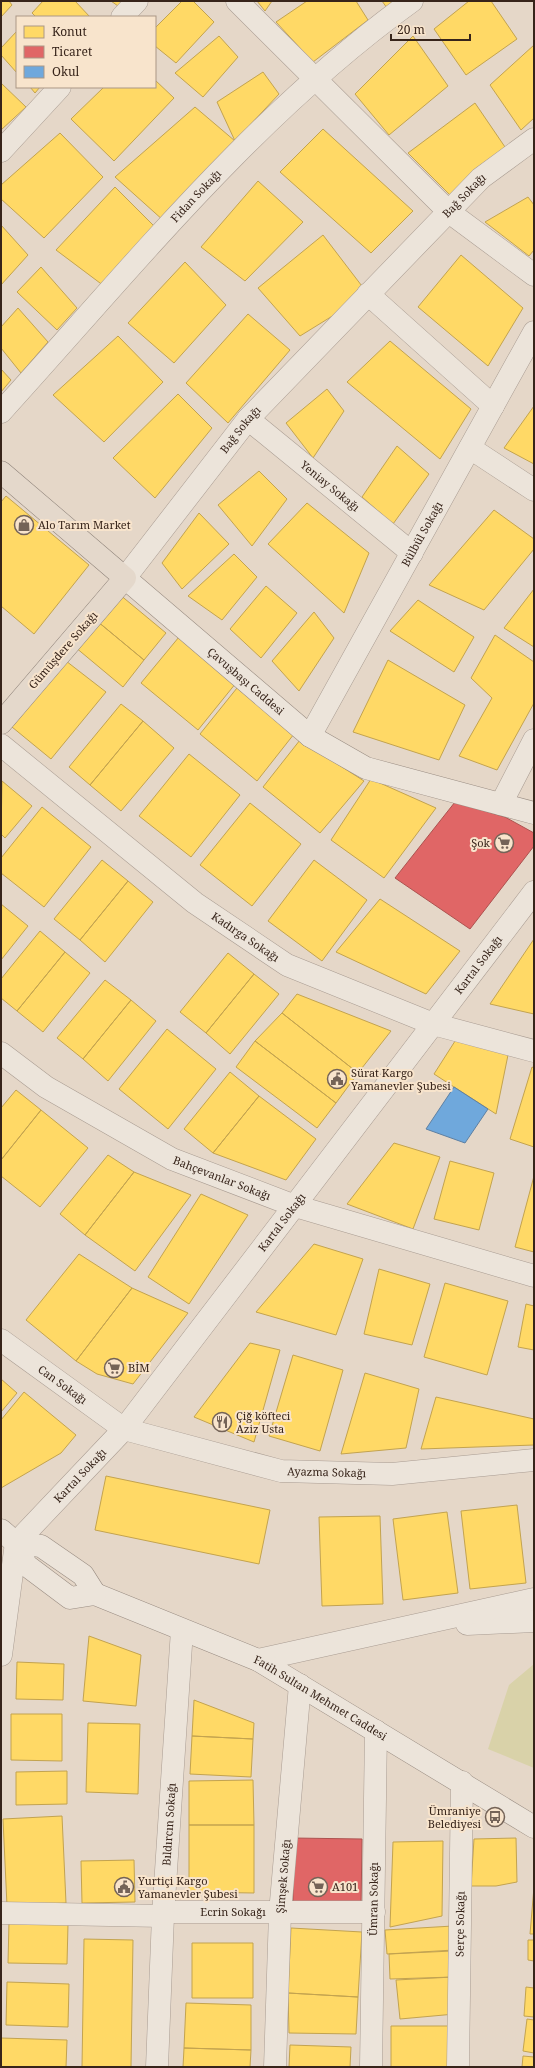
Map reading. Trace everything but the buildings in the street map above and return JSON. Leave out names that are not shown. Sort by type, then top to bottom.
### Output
[{"type":"main road","name":"Çavuşbaşı Caddesi","points":[[1,472],[125,578]]},
{"type":"main road","name":"Gümüşdere Sokağı","points":[[1,723],[125,578]]},
{"type":"street","points":[[123,16],[137,1]]},
{"type":"street","points":[[237,1],[449,212],[534,275]]},
{"type":"street","name":"Fidan Sokağı","points":[[1,412],[199,191],[315,78],[412,1]]},
{"type":"street","points":[[1,151],[59,88]]},
{"type":"street","name":"Bağ Sokağı","points":[[125,578],[248,419],[481,178],[534,139]]},
{"type":"street","points":[[368,294],[493,406]]},
{"type":"street","name":"Bülbül Sokağı","points":[[310,736],[534,332]]},
{"type":"street","name":"Yeniay Sokağı","points":[[248,419],[412,553]]},
{"type":"street","points":[[470,448],[534,490]]},
{"type":"street","name":"Çavuşbaşı Caddesi","points":[[125,578],[310,736],[366,768],[534,813]]},
{"type":"street","points":[[501,804],[534,740]]},
{"type":"street","name":"Kadırga Sokağı","points":[[1,745],[195,903],[287,965],[433,1024],[534,1051]]},
{"type":"street","name":"Kartal Sokağı","points":[[9,1536],[124,1429],[534,892]]},
{"type":"street","name":"Bahçevanlar Sokağı","points":[[1,1053],[46,1087],[172,1159],[295,1206],[534,1276]]},
{"type":"street","name":"Can Sokağı","points":[[1,1340],[124,1429]]},
{"type":"street","name":"Ayazma Sokağı","points":[[124,1429],[281,1472],[392,1474],[534,1460]]},
{"type":"street","points":[[1,1655],[9,1536]]},
{"type":"street","name":"Fatih Sultan Mehmet Caddesi","points":[[9,1536],[41,1546],[83,1575],[95,1594],[258,1660],[534,1826]]},
{"type":"street","points":[[258,1660],[534,1599]]},
{"type":"street","points":[[417,1626],[534,1621]]},
{"type":"street","name":"Bıldırcın Sokağı","points":[[157,2067],[164,1914],[182,1630]]},
{"type":"street","name":"Şimşek Sokağı","points":[[275,2067],[280,1913],[300,1685]]},
{"type":"street","name":"Ümran Sokağı","points":[[371,2067],[376,1731]]},
{"type":"street","name":"Serçe Sokağı","points":[[458,2067],[462,1782]]},
{"type":"street","name":"Ecrin Sokağı","points":[[1,1913],[164,1914],[374,1912]]},
{"type":"shaded area","points":[[534,1664],[534,1768],[488,1749],[509,1685]]},
{"type":"place","name":"Alo Tarım Market","points":[[24,525]]},
{"type":"place","name":"Şok","points":[[504,843]]},
{"type":"place","name":"Sürat Kargo Yamanevler Şubesi","points":[[337,1079]]},
{"type":"place","name":"BİM","points":[[114,1368]]},
{"type":"place","name":"Çiğ köfteci Aziz Usta","points":[[222,1422]]},
{"type":"place","name":"Ümraniye Belediyesi","points":[[495,1817]]},
{"type":"place","name":"Yurtiçi Kargo Yamanevler Şubesi","points":[[124,1887]]},
{"type":"place","name":"A101","points":[[318,1887]]}]
